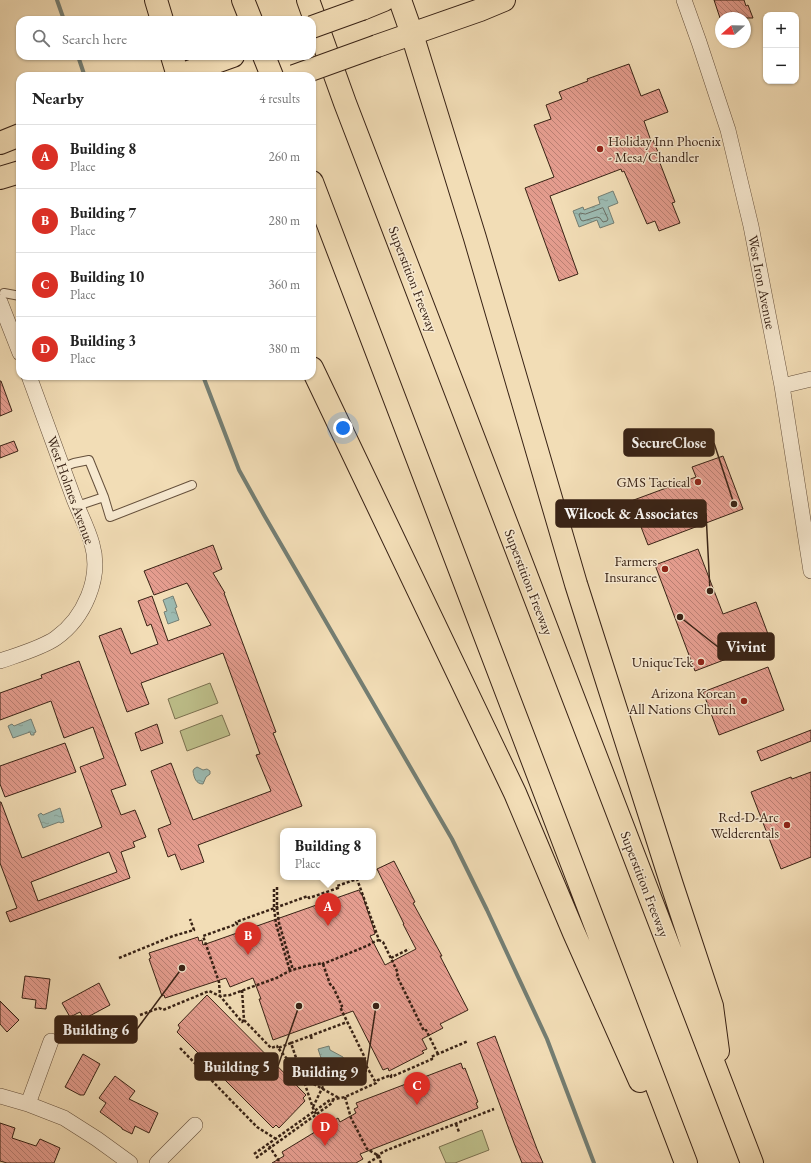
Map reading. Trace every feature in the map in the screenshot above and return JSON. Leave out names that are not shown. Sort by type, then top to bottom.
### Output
[{"type":"main road","points":[[156,0],[161,16]]},
{"type":"main road","points":[[243,0],[249,16]]},
{"type":"main road","name":"Superstition Freeway","points":[[308,0],[314,16]]},
{"type":"main road","points":[[316,26],[384,0]]},
{"type":"main road","points":[[400,0],[412,34],[475,238],[576,584],[712,1006],[723,1088]]},
{"type":"main road","points":[[305,72],[480,10],[504,0]]},
{"type":"main road","name":"Superstition Freeway","points":[[316,22],[348,110],[752,1163]]},
{"type":"main road","points":[[173,60],[177,72]]},
{"type":"main road","points":[[189,72],[221,60]]},
{"type":"main road","points":[[266,60],[270,72]]},
{"type":"main road","points":[[0,143],[16,137]]},
{"type":"main road","points":[[0,178],[16,173]]},
{"type":"main road","points":[[316,192],[686,1163]]},
{"type":"main road","points":[[316,376],[515,793],[574,933],[677,1163]]},
{"type":"street","name":"West Iron Avenue","points":[[684,0],[728,130],[751,226],[782,386],[811,572]]},
{"type":"street","points":[[2,297],[16,341]]},
{"type":"street","points":[[782,386],[811,379]]},
{"type":"street","name":"West Holmes Avenue","points":[[0,661],[44,644],[56,638],[67,629],[77,618],[84,606],[94,575],[95,559],[92,543],[30,380]]},
{"type":"street","points":[[28,1104],[51,1041]]},
{"type":"street","points":[[0,1096],[28,1104],[64,1118],[97,1138],[130,1163]]},
{"type":"street","points":[[157,1163],[195,1125]]},
{"type":"lane","points":[[2,297],[16,296]]},
{"type":"lane","points":[[63,468],[74,463],[90,460],[110,517],[192,485]]},
{"type":"lane","points":[[77,506],[104,497]]},
{"type":"path","points":[[220,996],[219,982],[203,936],[237,924],[236,922],[274,908],[308,896],[309,898],[338,888],[337,886],[355,880]]},
{"type":"path","points":[[358,880],[379,940],[383,942],[398,972],[397,976],[424,1031],[426,1030],[438,1054]]},
{"type":"path","points":[[290,971],[275,921],[277,916],[276,888],[274,908],[277,916],[279,921],[293,970]]},
{"type":"path","points":[[119,958],[173,936],[194,930],[190,919]]},
{"type":"path","points":[[220,996],[230,995],[279,977],[293,970],[323,964],[369,946],[371,943],[379,940]]},
{"type":"path","points":[[391,958],[409,949]]},
{"type":"path","points":[[323,964],[330,984],[342,1006],[340,1007],[365,1058],[363,1060],[376,1084]]},
{"type":"path","points":[[242,990],[244,1020]]},
{"type":"path","points":[[140,1015],[159,1008],[163,1010],[209,991],[220,996],[242,1022],[244,1020],[272,1048],[277,1046],[278,1048],[347,1022]]},
{"type":"path","points":[[311,1036],[312,1041]]},
{"type":"path","points":[[255,1156],[330,1100],[345,1097],[376,1084],[378,1080],[391,1075],[391,1077],[468,1041]]},
{"type":"path","points":[[291,1043],[315,1111]]},
{"type":"path","points":[[180,1048],[257,1127],[277,1140]]},
{"type":"path","points":[[278,1048],[303,1078],[340,1098]]},
{"type":"path","points":[[315,1111],[322,1088],[330,1072]]},
{"type":"path","points":[[345,1097],[351,1118],[367,1149],[377,1156],[381,1163]]},
{"type":"path","points":[[368,1163],[387,1150],[494,1109]]},
{"type":"path","points":[[456,1124],[459,1132]]},
{"type":"path","points":[[269,1146],[279,1161]]},
{"type":"green space","points":[[210,683],[218,703],[175,719],[168,699]]},
{"type":"green space","points":[[222,715],[230,735],[187,751],[180,731]]},
{"type":"green space","points":[[482,1130],[489,1150],[455,1163],[446,1163],[439,1147]]},
{"type":"water","points":[[613,191],[618,203],[608,207],[614,223],[600,228],[597,220],[579,227],[573,211],[583,207],[584,210],[600,204],[598,197]]},
{"type":"water","points":[[173,596],[177,607],[175,608],[179,620],[168,624],[164,612],[167,611],[163,600]]},
{"type":"water","points":[[31,719],[36,732],[34,735],[31,735],[30,732],[13,738],[8,726],[12,724],[14,726]]},
{"type":"water","points":[[197,767],[210,771],[210,774],[206,777],[203,784],[197,782],[195,778],[193,771]]},
{"type":"water","points":[[60,808],[64,822],[59,822],[43,828],[38,815],[41,813],[43,815]]},
{"type":"water","points":[[329,1046],[330,1050],[343,1057],[346,1065],[335,1069],[333,1063],[321,1058],[318,1049]]},
{"type":"building","points":[[714,0],[744,0],[751,12],[718,12]]},
{"type":"building","name":"Holiday Inn Phoenix - Mesa/Chandler","points":[[629,64],[641,96],[659,89],[668,112],[644,121],[651,141],[653,140],[660,157],[658,158],[675,202],[672,203],[680,223],[659,231],[655,221],[647,224],[624,171],[622,172],[621,169],[550,196],[578,274],[559,281],[525,188],[554,177],[534,125],[551,119],[546,105],[562,99],[559,92],[588,81],[587,79]]},
{"type":"building","points":[[0,381],[12,411],[0,416]]},
{"type":"building","points":[[14,441],[18,451],[0,458],[0,446]]},
{"type":"building","points":[[723,456],[743,509],[648,545],[631,501],[696,477],[692,467]]},
{"type":"building","points":[[213,545],[222,569],[213,573],[225,593],[276,732],[273,733],[302,806],[198,845],[204,862],[181,870],[175,854],[168,857],[158,829],[171,824],[151,771],[171,763],[193,820],[271,791],[256,755],[260,754],[223,653],[141,683],[149,704],[127,712],[99,636],[121,628],[131,654],[158,644],[151,624],[147,626],[138,601],[152,596],[168,641],[211,625],[187,583],[154,595],[144,571]]},
{"type":"building","points":[[698,549],[723,614],[756,602],[771,642],[695,671],[655,565]]},
{"type":"building","points":[[79,661],[126,785],[111,790],[121,815],[135,810],[146,837],[133,842],[135,847],[121,852],[130,878],[10,922],[6,912],[17,908],[0,863],[0,802],[22,858],[102,827],[80,767],[104,758],[93,727],[64,738],[51,701],[0,720],[0,693],[42,678],[41,675]],"holes":[[[109,852],[117,872],[38,901],[31,882]]]},
{"type":"building","name":"Arizona Korean All Nations Church","points":[[768,667],[784,710],[719,735],[703,692]]},
{"type":"building","points":[[157,724],[163,743],[141,751],[135,733]]},
{"type":"building","points":[[811,730],[811,741],[761,761],[757,751]]},
{"type":"building","points":[[65,743],[76,772],[5,797],[0,784],[0,766]]},
{"type":"building","name":"Red-D-Arc Welderentals","points":[[811,772],[811,857],[781,869],[751,792],[791,777],[792,779]]},
{"type":"building","points":[[394,861],[415,902],[413,903],[442,956],[440,956],[468,1010],[440,1024],[443,1028],[422,1039],[427,1049],[422,1051],[424,1053],[389,1071],[388,1068],[383,1070],[353,1011],[273,1040],[253,978],[230,987],[226,978],[165,998],[164,995],[162,996],[149,959],[151,958],[149,953],[198,937],[199,941],[202,940],[203,945],[359,890],[362,894],[375,934],[370,936],[385,965],[416,949],[377,869]]},
{"type":"building","points":[[25,976],[50,979],[46,1009],[35,1008],[36,1000],[22,998]]},
{"type":"building","points":[[99,983],[110,1005],[84,1019],[80,1012],[70,1017],[62,1003]]},
{"type":"building","points":[[207,995],[306,1095],[303,1098],[305,1101],[279,1128],[276,1125],[273,1128],[177,1032],[180,1028],[178,1025]]},
{"type":"building","points":[[0,1001],[19,1020],[7,1032],[0,1024]]},
{"type":"building","points":[[495,1036],[543,1163],[522,1163],[514,1143],[477,1043]]},
{"type":"building","points":[[83,1054],[100,1064],[84,1095],[80,1095],[65,1087]]},
{"type":"building","points":[[461,1063],[463,1069],[465,1068],[478,1102],[476,1103],[478,1108],[360,1154],[363,1159],[356,1163],[272,1163],[284,1156],[282,1152],[338,1118],[340,1122],[356,1113],[354,1109],[358,1107],[356,1103]]},
{"type":"building","points":[[115,1076],[135,1091],[129,1099],[158,1113],[149,1133],[135,1126],[132,1134],[122,1129],[100,1112],[106,1103],[99,1098]]},
{"type":"building","points":[[0,1123],[15,1128],[12,1138],[36,1146],[40,1139],[60,1148],[54,1163],[7,1163],[0,1161]]},
{"type":"waterway","points":[[57,0],[63,16]]},
{"type":"waterway","points":[[79,60],[83,72]]},
{"type":"waterway","points":[[205,380],[239,470],[452,839],[547,1039],[594,1163]]},
{"type":"place","name":"Holiday Inn Phoenix - Mesa/Chandler","points":[[600,149]]},
{"type":"place","name":"GMS Tactical","points":[[698,482]]},
{"type":"place","name":"SecureClose","points":[[734,504]]},
{"type":"place","name":"Farmers Insurance","points":[[665,569]]},
{"type":"place","name":"Wilcock & Associates","points":[[710,591]]},
{"type":"place","name":"Vivint","points":[[680,617]]},
{"type":"place","name":"UniqueTek","points":[[701,662]]},
{"type":"place","name":"Arizona Korean All Nations Church","points":[[744,701]]},
{"type":"place","name":"Red-D-Arc Welderentals","points":[[787,825]]},
{"type":"place","name":"Building 8","points":[[328,926]]},
{"type":"place","name":"Building 7","points":[[248,955]]},
{"type":"place","name":"Building 6","points":[[182,968]]},
{"type":"place","name":"Building 5","points":[[299,1006]]},
{"type":"place","name":"Building 9","points":[[376,1006]]},
{"type":"place","name":"Building 10","points":[[417,1105]]},
{"type":"place","name":"Building 3","points":[[325,1146]]}]
